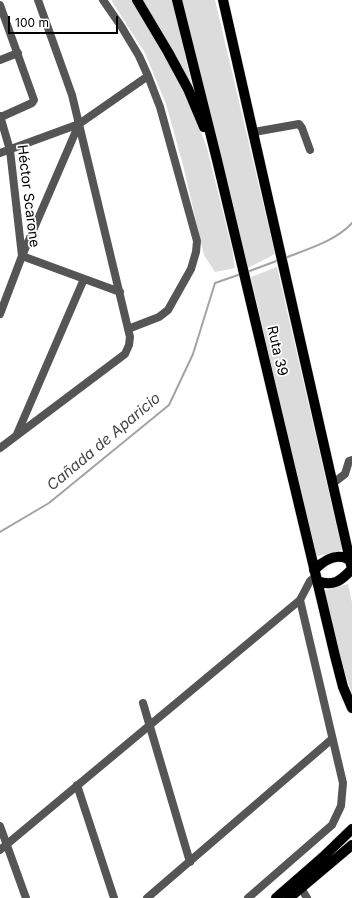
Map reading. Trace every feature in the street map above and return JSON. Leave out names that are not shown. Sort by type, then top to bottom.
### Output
[{"type":"main road","points":[[137,0],[188,89],[218,160]]},
{"type":"main road","name":"Ruta 39","points":[[177,0],[218,160],[340,675],[343,687],[352,708]]},
{"type":"main road","name":"Ruta 39","points":[[223,0],[287,278],[332,484],[352,566]]},
{"type":"main road","points":[[342,556],[352,566],[344,578],[335,582],[325,584],[316,576],[323,562],[332,558],[342,556]]},
{"type":"main road","points":[[276,898],[323,857],[352,829]]},
{"type":"main road","points":[[289,898],[352,845]]},
{"type":"street","points":[[0,448],[125,354],[129,345],[130,337],[72,95],[38,0]]},
{"type":"street","points":[[103,0],[121,26],[148,76],[160,107],[197,241],[196,252],[191,269],[168,310],[159,317],[128,329]]},
{"type":"street","points":[[0,5],[34,100],[32,103],[0,117]]},
{"type":"street","points":[[0,60],[18,53]]},
{"type":"street","points":[[0,153],[79,124],[148,76]]},
{"type":"street","name":"Héctor Scarone","points":[[0,117],[10,150],[22,256]]},
{"type":"street","points":[[0,314],[22,256],[79,124]]},
{"type":"street","points":[[254,132],[299,124],[302,128],[310,150]]},
{"type":"street","points":[[22,256],[120,292]]},
{"type":"street","points":[[17,435],[84,278]]},
{"type":"street","points":[[332,484],[345,474],[349,462],[352,460]]},
{"type":"street","points":[[3,847],[77,785],[150,727],[300,600],[310,581],[316,576]]},
{"type":"street","points":[[248,898],[332,825],[341,806],[343,783],[300,600]]},
{"type":"street","points":[[143,703],[190,862]]},
{"type":"street","points":[[152,897],[190,862],[332,739]]},
{"type":"street","points":[[77,785],[114,898]]},
{"type":"street","points":[[0,826],[3,847],[26,898]]},
{"type":"street","points":[[301,888],[306,898]]},
{"type":"shaded area","points":[[111,0],[132,0],[168,61],[190,103],[207,148],[232,249],[235,268],[215,272],[204,255],[183,165],[166,104],[145,53]]},
{"type":"shaded area","points":[[142,0],[172,0],[192,85]]},
{"type":"shaded area","points":[[181,0],[215,0],[275,254],[248,268]]},
{"type":"shaded area","points":[[277,267],[342,550],[315,557],[251,277]]},
{"type":"shaded area","points":[[348,584],[352,602],[352,694],[339,655],[323,591]]},
{"type":"waterway","name":"Cañada de Aparicio","points":[[285,258],[330,240],[352,223]]},
{"type":"waterway","name":"Cañada de Aparicio","points":[[247,272],[279,260]]},
{"type":"waterway","name":"Cañada de Aparicio","points":[[0,532],[49,503],[169,405],[193,354],[215,283],[241,274]]}]
